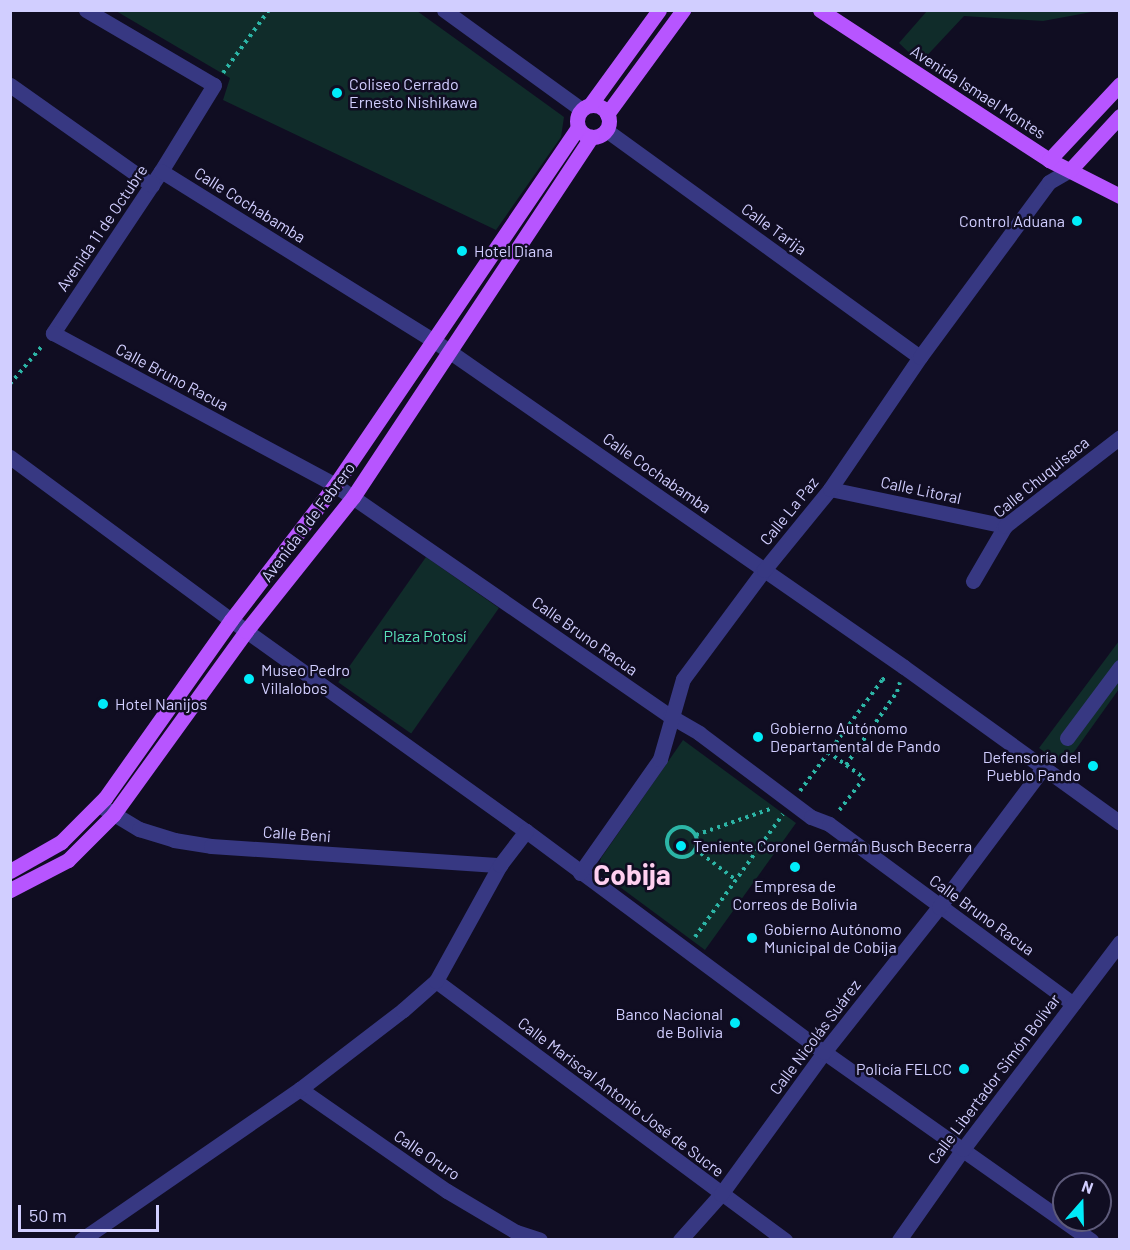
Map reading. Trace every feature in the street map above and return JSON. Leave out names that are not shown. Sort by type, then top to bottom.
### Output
[{"type":"main road","points":[[659,10],[577,117],[578,128],[591,137],[606,130],[608,114],[683,10]]},
{"type":"main road","name":"Avenida Ismael Montes","points":[[820,10],[1049,160],[1119,196]]},
{"type":"main road","points":[[1049,160],[1119,84]]},
{"type":"main road","points":[[586,107],[600,106],[608,114]]},
{"type":"main road","points":[[1070,170],[1119,116]]},
{"type":"main road","name":"Avenida 9 de Febrero","points":[[12,868],[61,842],[99,805],[231,620],[335,485],[578,128]]},
{"type":"main road","name":"Avenida 9 de Febrero","points":[[10,890],[68,860],[113,815],[246,631],[353,497],[591,137]]},
{"type":"street","points":[[86,10],[214,86]]},
{"type":"street","points":[[444,10],[586,107]]},
{"type":"street","points":[[10,85],[152,185]]},
{"type":"street","name":"Avenida 11 de Octubre","points":[[53,333],[152,185],[214,86]]},
{"type":"street","name":"Calle Tarija","points":[[606,130],[920,357]]},
{"type":"street","points":[[1049,160],[1049,182]]},
{"type":"street","name":"Calle La Paz","points":[[580,873],[660,759],[670,716],[683,679],[764,570],[830,489],[920,357],[1049,182],[1070,170]]},
{"type":"street","name":"Calle Cochabamba","points":[[161,171],[433,340],[904,667],[1119,824]]},
{"type":"street","name":"Calle Bruno Racua","points":[[53,333],[335,485],[670,716],[699,733],[791,802],[811,816],[828,824],[1073,1004]]},
{"type":"street","name":"Calle Chuquisaca","points":[[973,581],[1005,526],[1119,437]]},
{"type":"street","points":[[10,457],[246,631],[526,831],[824,1052],[1090,1239]]},
{"type":"street","name":"Calle Litoral","points":[[830,489],[1005,526]]},
{"type":"street","points":[[1067,738],[1119,667]]},
{"type":"street","name":"Calle Nicolás Suárez","points":[[680,1239],[721,1194],[824,1052],[939,907],[1042,768]]},
{"type":"street","name":"Calle Beni","points":[[99,805],[139,829],[174,840],[211,846],[500,865]]},
{"type":"street","points":[[80,1238],[300,1089],[403,1010],[436,981],[500,865],[526,831]]},
{"type":"street","name":"Calle Libertador Simón Bolívar","points":[[899,1239],[963,1149],[1119,942]]},
{"type":"street","name":"Calle Mariscal Antonio José de Sucre","points":[[436,981],[721,1194],[785,1239]]},
{"type":"street","name":"Calle Oruro","points":[[300,1089],[447,1191],[516,1232],[540,1239]]},
{"type":"path","points":[[214,86],[269,10]]},
{"type":"path","points":[[10,384],[53,333]]},
{"type":"path","points":[[846,765],[897,692],[904,667]]},
{"type":"path","points":[[828,752],[864,778],[828,824]]},
{"type":"path","points":[[696,835],[791,802]]},
{"type":"path","points":[[679,827],[688,829],[696,835],[695,849],[688,856],[678,856],[670,851],[667,842],[671,832],[679,827]]},
{"type":"path","points":[[695,849],[736,880]]},
{"type":"green space","points":[[116,11],[417,11],[564,117],[561,137],[496,230],[223,100],[230,78]]},
{"type":"green space","points":[[927,11],[1097,11],[1043,21],[964,16],[920,63],[899,43]]},
{"type":"green space","name":"Plaza Potosí","points":[[426,557],[499,608],[411,733],[338,682]]},
{"type":"green space","points":[[1119,641],[1119,689],[1064,766],[1039,748]]},
{"type":"green space","points":[[683,740],[796,823],[705,950],[605,876],[599,867],[601,858]]},
{"type":"place","name":"Coliseo Cerrado Ernesto Nishikawa","points":[[337,93]]},
{"type":"place","name":"Control Aduana","points":[[1077,221]]},
{"type":"place","name":"Hotel Diana","points":[[462,251]]},
{"type":"place","name":"Museo Pedro Villalobos","points":[[249,679]]},
{"type":"place","name":"Hotel Nanijos","points":[[103,704]]},
{"type":"place","name":"Gobierno Autónomo Departamental de Pando","points":[[758,737]]},
{"type":"place","name":"Defensoría del Pueblo Pando","points":[[1093,766]]},
{"type":"place","name":"Teniente Coronel Germán Busch Becerra","points":[[681,846]]},
{"type":"place","name":"Empresa de Correos de Bolivia","points":[[795,867]]},
{"type":"place","name":"Gobierno Autónomo Municipal de Cobija","points":[[752,938]]},
{"type":"place","name":"Banco Nacional de Bolivia","points":[[735,1023]]},
{"type":"place","name":"Policía FELCC","points":[[964,1069]]},
{"type":"district","name":"Cobija","points":[[632,874]]}]
